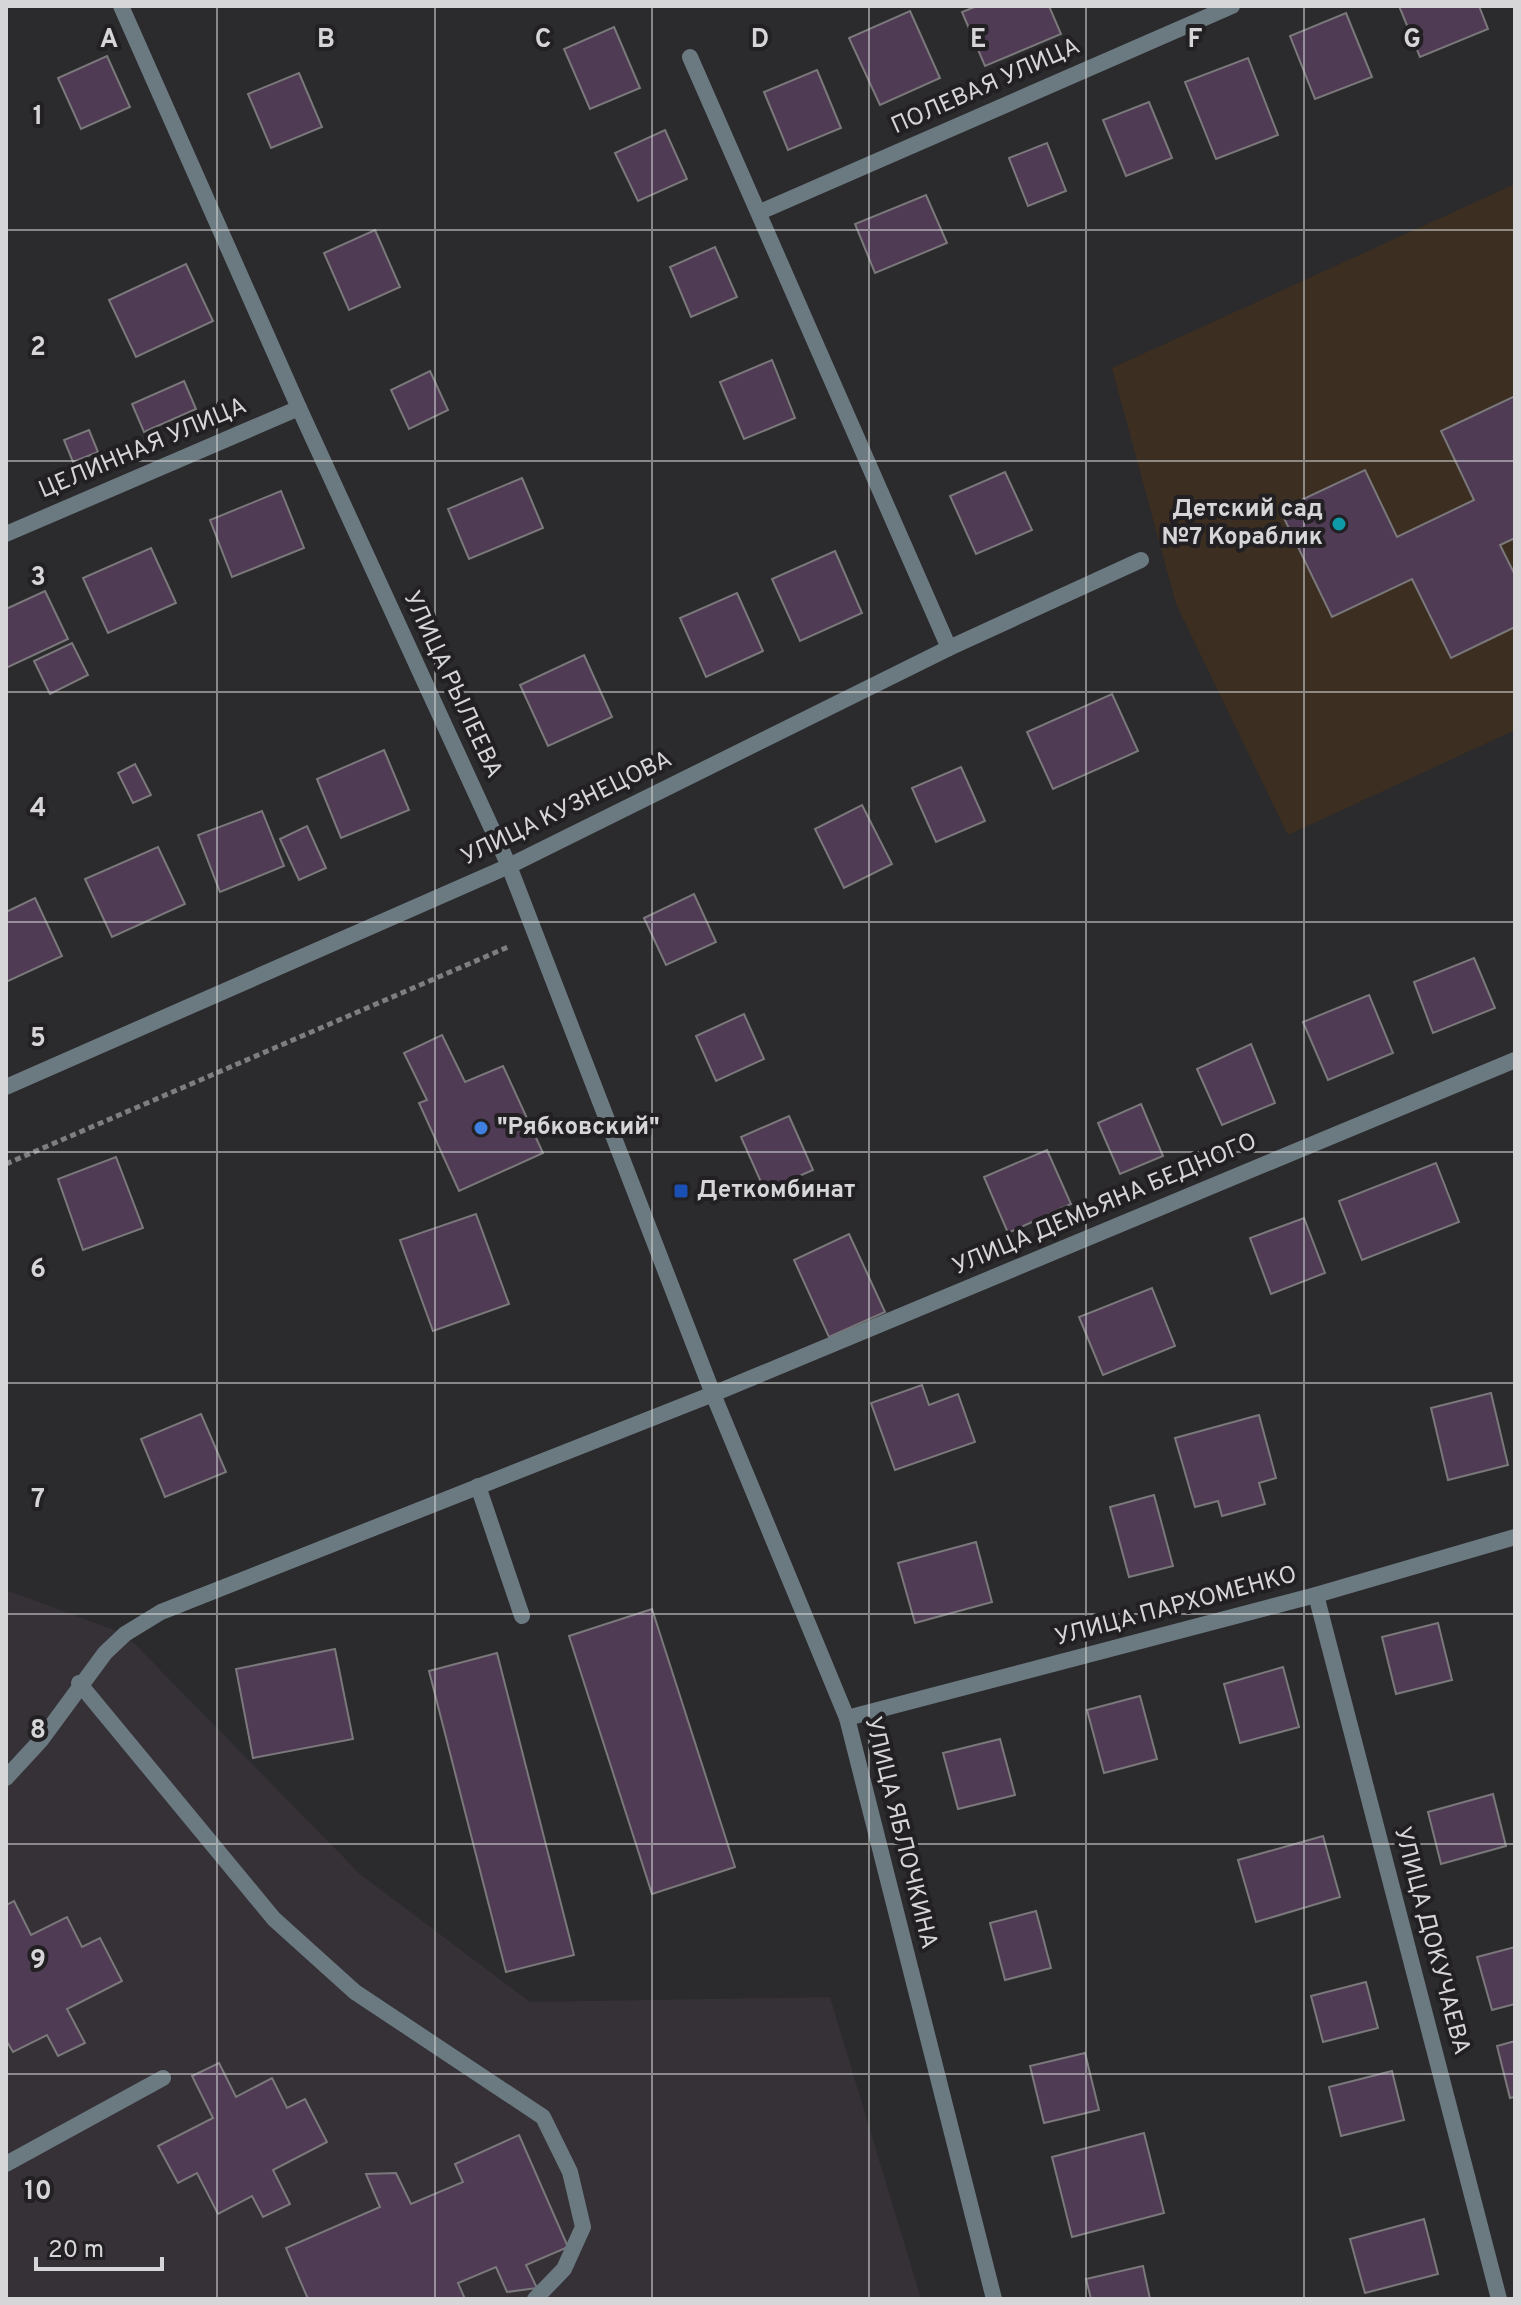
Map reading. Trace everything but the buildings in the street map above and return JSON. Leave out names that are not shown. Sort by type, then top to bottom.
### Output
[{"type":"street","name":"УЛИЦА РЫЛЕЕВА","points":[[121,6],[299,408],[509,866],[713,1394]]},
{"type":"street","name":"ПОЛЕВАЯ УЛИЦА","points":[[760,212],[1232,6]]},
{"type":"street","points":[[690,57],[949,648]]},
{"type":"street","name":"ЦЕЛИННАЯ УЛИЦА","points":[[6,534],[299,408]]},
{"type":"street","name":"УЛИЦА КУЗНЕЦОВА","points":[[6,1087],[509,866],[949,648],[1141,560]]},
{"type":"street","name":"УЛИЦА ДЕМЬЯНА БЕДНОГО","points":[[6,1778],[41,1740],[79,1683],[125,1634],[161,1612],[713,1394],[1515,1060]]},
{"type":"street","name":"УЛИЦА ЯБЛОЧКИНА","points":[[713,1394],[847,1718],[994,2299]]},
{"type":"street","points":[[478,1486],[522,1616]]},
{"type":"street","name":"УЛИЦА ПАРХОМЕНКО","points":[[847,1718],[1316,1595],[1515,1537]]},
{"type":"street","name":"УЛИЦА ДОКУЧАЕВА","points":[[1316,1595],[1499,2299]]},
{"type":"street","points":[[79,1683],[274,1919],[355,1992],[543,2117],[570,2172],[583,2227],[564,2269],[535,2299]]},
{"type":"street","points":[[6,2164],[163,2078]]},
{"type":"path","points":[[6,1164],[536,935]]},
{"type":"shaded area","points":[[1515,184],[1515,730],[1288,835],[1176,604],[1112,368]]},
{"type":"shaded area","points":[[6,1590],[125,1634],[360,1874],[530,2002],[830,1997],[921,2299],[6,2299]]},
{"type":"place","name":"Детский сад №7 Кораблик","points":[[1339,524]]},
{"type":"place","name":"\"Рябковский\"","points":[[481,1128]]},
{"type":"place","name":"Деткомбинат","points":[[681,1191]]}]
